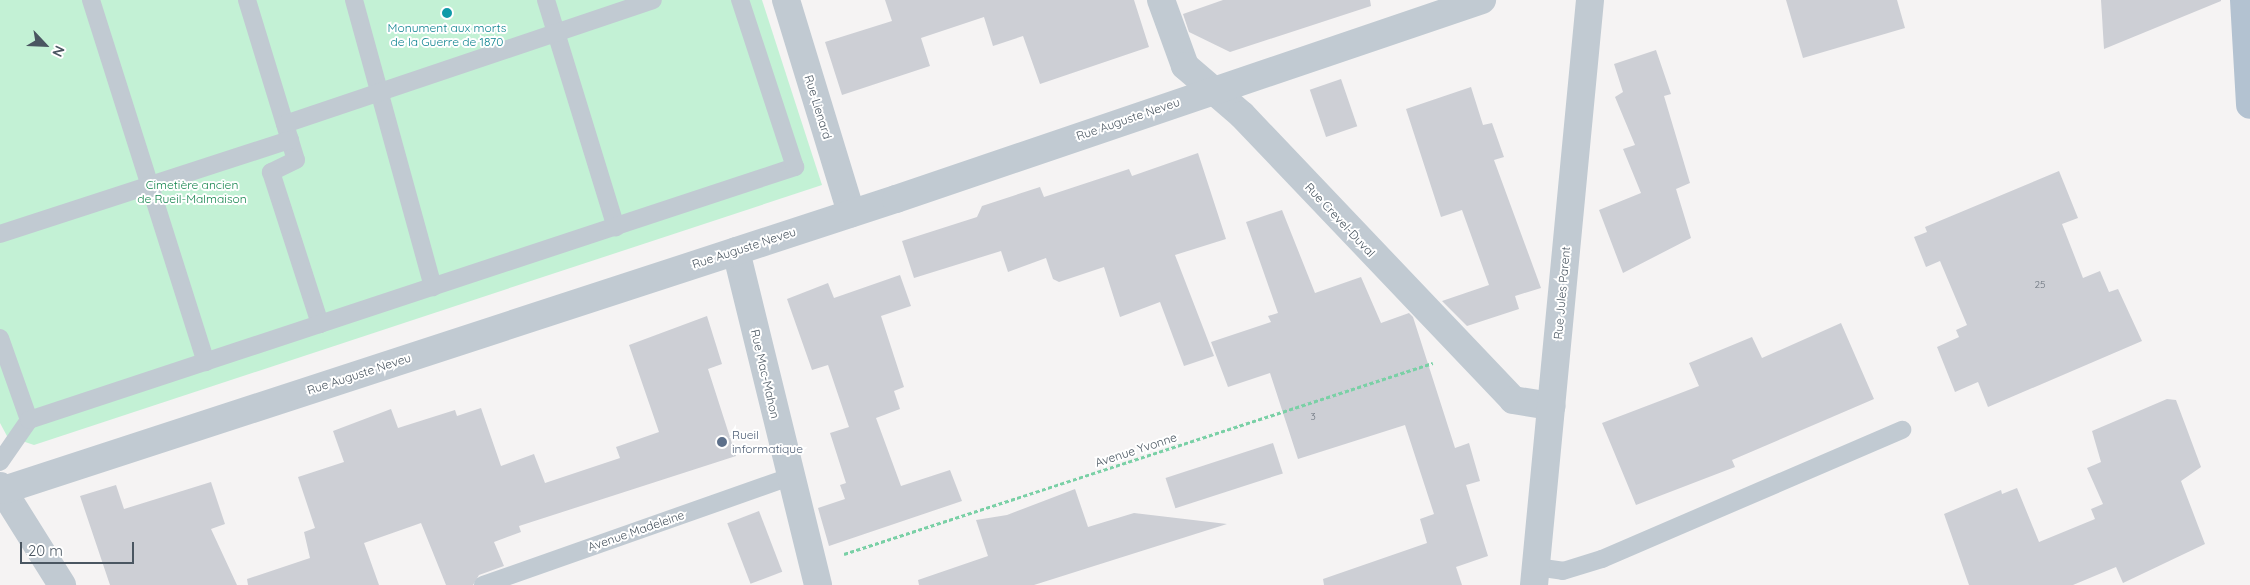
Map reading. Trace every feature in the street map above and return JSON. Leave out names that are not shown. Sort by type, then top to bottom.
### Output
[{"type":"main road","points":[[2244,0],[2250,105]]},
{"type":"street","name":"Rue Crevel-Duval","points":[[1161,0],[1185,66],[1211,91],[1242,115],[1464,353],[1513,400],[1552,406]]},
{"type":"street","name":"Rue Auguste Neveu","points":[[2,488],[736,251],[1482,0]]},
{"type":"street","name":"Rue Jules Parent","points":[[1535,576],[1590,0]]},
{"type":"street","name":"Rue Lienard","points":[[792,2],[851,213]]},
{"type":"street","name":"Rue Mac-Mahon","points":[[736,251],[789,476],[815,574]]},
{"type":"street","points":[[2,488],[62,585]]},
{"type":"lane","points":[[91,0],[206,362]]},
{"type":"lane","points":[[246,0],[296,160],[272,172],[320,324]]},
{"type":"lane","points":[[354,0],[433,287]]},
{"type":"lane","points":[[546,0],[616,227]]},
{"type":"lane","points":[[0,234],[150,185],[288,132],[380,92],[653,0]]},
{"type":"lane","points":[[0,462],[29,420],[795,167],[740,0]]},
{"type":"lane","points":[[0,338],[29,420]]},
{"type":"lane","points":[[1535,576],[1563,571],[1602,559],[1902,430]]},
{"type":"lane","name":"Avenue Madeleine","points":[[483,585],[789,476]]},
{"type":"path","name":"Avenue Yvonne","points":[[815,574],[1464,353]]},
{"type":"green space","name":"Cimetière ancien de Rueil-Malmaison","points":[[0,0],[762,0],[822,185],[34,445],[7,436],[0,423]]},
{"type":"building","points":[[885,0],[1134,0],[1149,47],[1040,84],[1023,36],[993,46],[984,17],[921,38],[930,66],[842,95],[825,42],[892,21]]},
{"type":"building","points":[[1223,0],[1370,0],[1371,6],[1230,52],[1189,32],[1183,14]]},
{"type":"building","points":[[1786,0],[1897,0],[1905,28],[1803,58]]},
{"type":"building","points":[[2101,0],[2221,0],[2221,1],[2104,49]]},
{"type":"building","points":[[1656,50],[1671,94],[1664,96],[1690,183],[1676,189],[1691,238],[1623,273],[1599,210],[1641,193],[1623,149],[1635,145],[1615,97],[1623,92],[1614,64]]},
{"type":"building","points":[[1341,79],[1357,126],[1326,137],[1310,90]]},
{"type":"building","points":[[1471,87],[1483,125],[1492,123],[1504,157],[1494,160],[1541,288],[1515,296],[1519,309],[1467,326],[1442,301],[1489,285],[1462,210],[1441,217],[1406,109]]},
{"type":"building","points":[[1198,153],[1226,239],[1175,255],[1214,356],[1184,366],[1160,302],[1120,317],[1104,267],[1059,282],[1053,279],[1046,258],[1008,272],[1001,251],[914,278],[902,241],[977,217],[982,206],[1040,187],[1044,197],[1129,169],[1132,176]]},
{"type":"building","points":[[2059,171],[2078,218],[2062,224],[2083,278],[2100,271],[2109,292],[2118,289],[2142,341],[1988,407],[1978,382],[1955,392],[1937,347],[1959,337],[1956,330],[1967,325],[1940,261],[1926,267],[1914,237],[1927,232],[1925,227]]},
{"type":"building","points":[[1282,210],[1315,293],[1361,277],[1381,323],[1409,313],[1413,317],[1455,448],[1469,443],[1480,481],[1466,485],[1488,556],[1456,567],[1462,585],[1324,585],[1323,579],[1427,543],[1420,519],[1434,514],[1405,425],[1298,459],[1270,373],[1228,387],[1211,342],[1271,322],[1268,316],[1278,313],[1246,222]]},
{"type":"building","points":[[900,275],[911,306],[881,316],[904,387],[894,391],[900,409],[876,418],[901,486],[950,470],[962,501],[829,546],[818,508],[845,499],[840,485],[846,483],[830,433],[849,427],[828,365],[812,370],[787,299],[828,283],[834,298]]},
{"type":"building","points":[[707,316],[722,364],[708,369],[736,456],[519,526],[521,532],[494,542],[504,566],[479,575],[473,585],[446,585],[421,523],[364,543],[379,585],[248,585],[247,579],[310,558],[304,532],[315,528],[298,477],[344,462],[333,431],[391,409],[398,428],[455,410],[457,416],[481,408],[501,466],[534,454],[545,483],[620,458],[616,447],[659,432],[629,345]]},
{"type":"building","points":[[1841,323],[1874,399],[1732,460],[1735,467],[1636,505],[1602,423],[1699,386],[1689,363],[1752,337],[1762,358]]},
{"type":"building","points":[[2167,399],[2176,400],[2201,467],[2181,481],[2205,544],[2123,583],[2116,567],[2073,585],[1969,585],[1944,514],[2001,490],[2002,494],[2017,488],[2039,542],[2095,519],[2091,509],[2103,504],[2087,468],[2101,462],[2092,431]]},
{"type":"building","points":[[1273,443],[1283,473],[1175,508],[1166,478]]},
{"type":"building","points":[[211,482],[225,524],[211,529],[237,585],[110,585],[80,496],[116,485],[124,509]]},
{"type":"building","points":[[1075,489],[1088,527],[1134,513],[1227,524],[1034,585],[919,585],[918,580],[988,556],[976,520],[1007,515]]},
{"type":"building","points":[[759,511],[782,572],[751,584],[727,523]]},
{"type":"place","name":"Monument aux morts de la Guerre de 1870","points":[[447,13]]},
{"type":"place","name":"Rueil informatique","points":[[722,442]]}]
